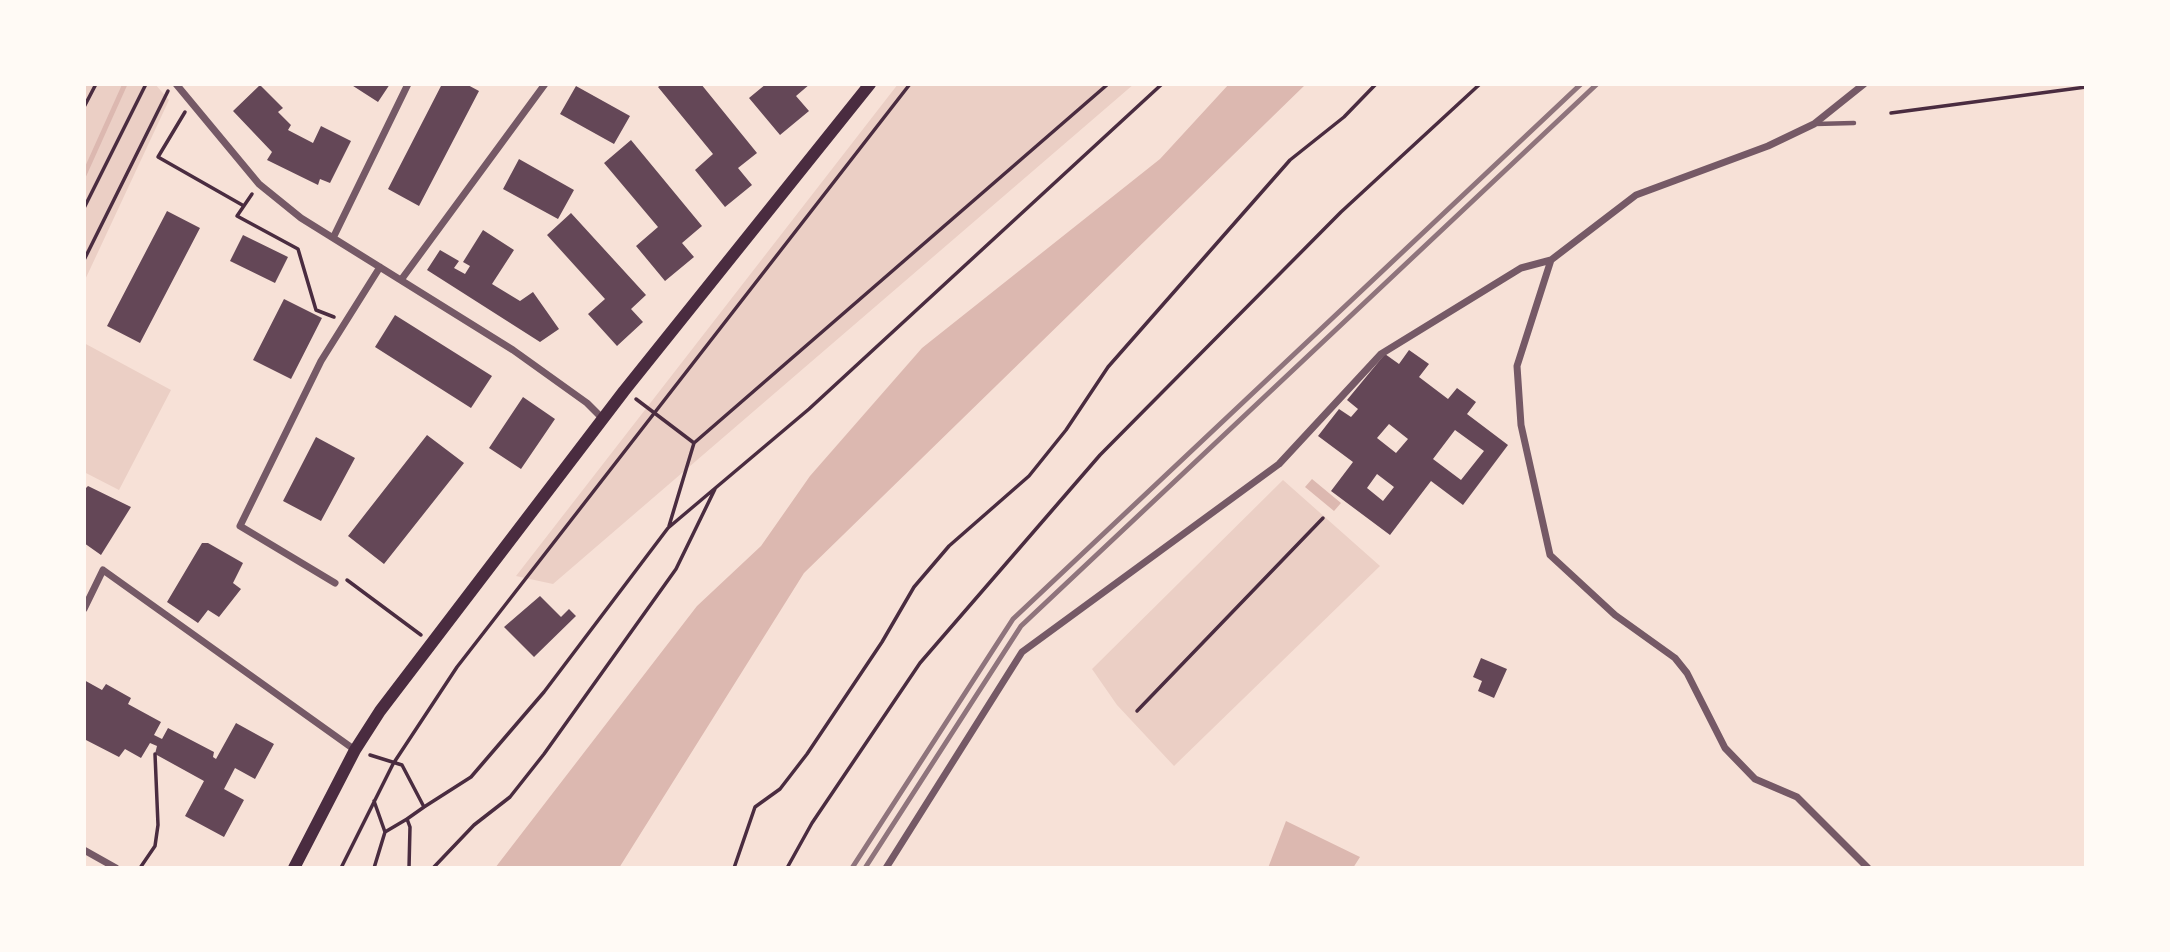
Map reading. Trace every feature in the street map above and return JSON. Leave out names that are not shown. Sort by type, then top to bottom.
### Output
[{"type":"main road","points":[[294,868],[355,750],[387,701],[491,561],[624,391],[870,84]]},
{"type":"main road","points":[[302,868],[306,842]]},
{"type":"street","points":[[175,84],[192,100],[259,184],[301,218],[334,236],[513,351],[587,403],[603,419]]},
{"type":"street","points":[[183,92],[190,84]]},
{"type":"street","points":[[334,236],[408,84]]},
{"type":"street","points":[[401,280],[545,84]]},
{"type":"street","points":[[886,868],[1023,652],[1279,464],[1381,354],[1521,268],[1551,260],[1636,195],[1768,146],[1814,124],[1864,84]]},
{"type":"street","points":[[1551,260],[1517,366],[1521,425],[1550,555],[1615,615],[1675,658],[1687,673],[1725,748],[1755,779],[1797,797],[1868,868]]},
{"type":"street","points":[[335,583],[240,526],[321,361],[380,267]]},
{"type":"street","points":[[84,609],[103,570],[355,750]]},
{"type":"street","points":[[84,850],[116,868]]},
{"type":"lane","points":[[1814,124],[1854,123]]},
{"type":"path","points":[[84,107],[96,84]]},
{"type":"path","points":[[84,208],[146,84]]},
{"type":"path","points":[[84,260],[165,95],[175,84]]},
{"type":"path","points":[[341,868],[393,764],[457,667],[910,84]]},
{"type":"path","points":[[668,528],[694,443],[1108,84]]},
{"type":"path","points":[[385,832],[471,777],[505,739],[668,528],[808,409],[1162,84]]},
{"type":"path","points":[[734,868],[755,807],[780,789],[807,754],[882,642],[914,587],[948,546],[1029,476],[1066,430],[1108,367],[1290,160],[1344,117],[1376,84]]},
{"type":"path","points":[[787,868],[812,824],[919,663],[1100,455],[1341,212],[1480,84]]},
{"type":"path","points":[[1891,113],[2086,87]]},
{"type":"path","points":[[192,100],[158,157],[244,206]]},
{"type":"path","points":[[259,184],[237,216],[298,249],[316,310],[347,322]]},
{"type":"path","points":[[624,391],[694,443]]},
{"type":"path","points":[[433,868],[474,825],[510,797],[544,754],[676,569],[716,488]]},
{"type":"path","points":[[1137,711],[1323,519]]},
{"type":"path","points":[[348,579],[412,629]]},
{"type":"path","points":[[355,750],[402,765],[424,807]]},
{"type":"path","points":[[140,868],[155,846],[158,825],[155,754]]},
{"type":"path","points":[[374,802],[385,832],[374,868]]},
{"type":"path","points":[[407,819],[410,827],[409,868]]},
{"type":"shaded area","points":[[85,84],[155,84],[169,100],[84,282]]},
{"type":"shaded area","points":[[898,84],[1134,84],[553,584],[516,576]]},
{"type":"shaded area","points":[[1229,84],[1306,84],[804,573],[619,868],[495,868],[697,606],[761,546],[810,476],[922,348],[1160,159]]},
{"type":"shaded area","points":[[84,343],[171,390],[119,490],[84,472]]},
{"type":"shaded area","points":[[1312,479],[1341,503],[1334,511],[1305,487]]},
{"type":"shaded area","points":[[1283,480],[1380,566],[1174,766],[1117,705],[1092,669]]},
{"type":"shaded area","points":[[1286,821],[1360,857],[1353,868],[1268,868]]},
{"type":"building","points":[[350,84],[390,84],[378,102]]},
{"type":"building","points":[[442,84],[466,84],[479,91],[419,206],[388,189]]},
{"type":"building","points":[[662,84],[701,84],[757,153],[738,168],[752,185],[725,207],[695,170],[713,154],[658,87]]},
{"type":"building","points":[[766,84],[810,84],[796,96],[809,111],[780,135],[749,98]]},
{"type":"building","points":[[260,85],[283,108],[278,112],[291,125],[288,130],[313,143],[321,126],[351,141],[330,183],[320,179],[318,185],[267,160],[272,152],[233,111]]},
{"type":"building","points":[[576,86],[630,116],[614,144],[560,114]]},
{"type":"building","points":[[631,140],[702,226],[682,243],[694,257],[665,281],[636,246],[658,227],[604,163]]},
{"type":"building","points":[[519,159],[574,190],[558,219],[503,189]]},
{"type":"building","points":[[167,211],[200,228],[140,343],[107,326]]},
{"type":"building","points":[[571,213],[646,295],[631,309],[643,322],[617,346],[588,314],[605,299],[547,235]]},
{"type":"building","points":[[483,230],[514,250],[492,284],[520,301],[533,292],[559,329],[540,342],[427,270],[440,250],[459,261],[454,268],[465,274],[470,266],[463,262]]},
{"type":"building","points":[[243,235],[288,257],[275,283],[230,261]]},
{"type":"building","points":[[284,299],[322,318],[291,379],[253,360]]},
{"type":"building","points":[[395,315],[492,376],[471,408],[375,347]]},
{"type":"building","points":[[1409,350],[1429,364],[1419,377],[1448,399],[1457,388],[1476,402],[1467,414],[1508,445],[1463,505],[1431,481],[1390,535],[1331,491],[1353,462],[1318,436],[1339,409],[1351,417],[1358,409],[1347,400],[1385,354],[1399,364]],"holes":[[[1389,424],[1408,439],[1396,453],[1377,438]],[[1455,430],[1484,451],[1461,480],[1433,459]],[[1377,474],[1394,487],[1383,501],[1367,488]]]},
{"type":"building","points":[[523,397],[555,419],[521,469],[489,448]]},
{"type":"building","points":[[427,435],[464,463],[384,564],[348,536]]},
{"type":"building","points":[[316,437],[355,458],[321,521],[283,501]]},
{"type":"building","points":[[88,486],[131,507],[101,555],[84,543],[84,490]]},
{"type":"building","points":[[202,543],[208,543],[243,563],[233,583],[241,589],[219,617],[208,610],[198,623],[167,602]]},
{"type":"building","points":[[540,596],[561,617],[569,609],[576,616],[534,657],[504,627]]},
{"type":"building","points":[[1481,658],[1507,669],[1494,698],[1478,691],[1482,681],[1473,677]]},
{"type":"building","points":[[84,680],[102,690],[106,684],[131,698],[128,704],[161,722],[154,735],[162,739],[168,728],[214,752],[213,757],[216,759],[236,723],[274,744],[255,779],[235,768],[224,789],[244,800],[224,837],[185,816],[204,781],[155,754],[157,746],[150,743],[141,758],[125,749],[119,757],[84,739]]},
{"type":"waterway","points":[[84,175],[125,84]]},
{"type":"railway","points":[[852,868],[1013,619],[1581,84]]},
{"type":"railway","points":[[865,868],[1021,626],[1597,84]]}]
